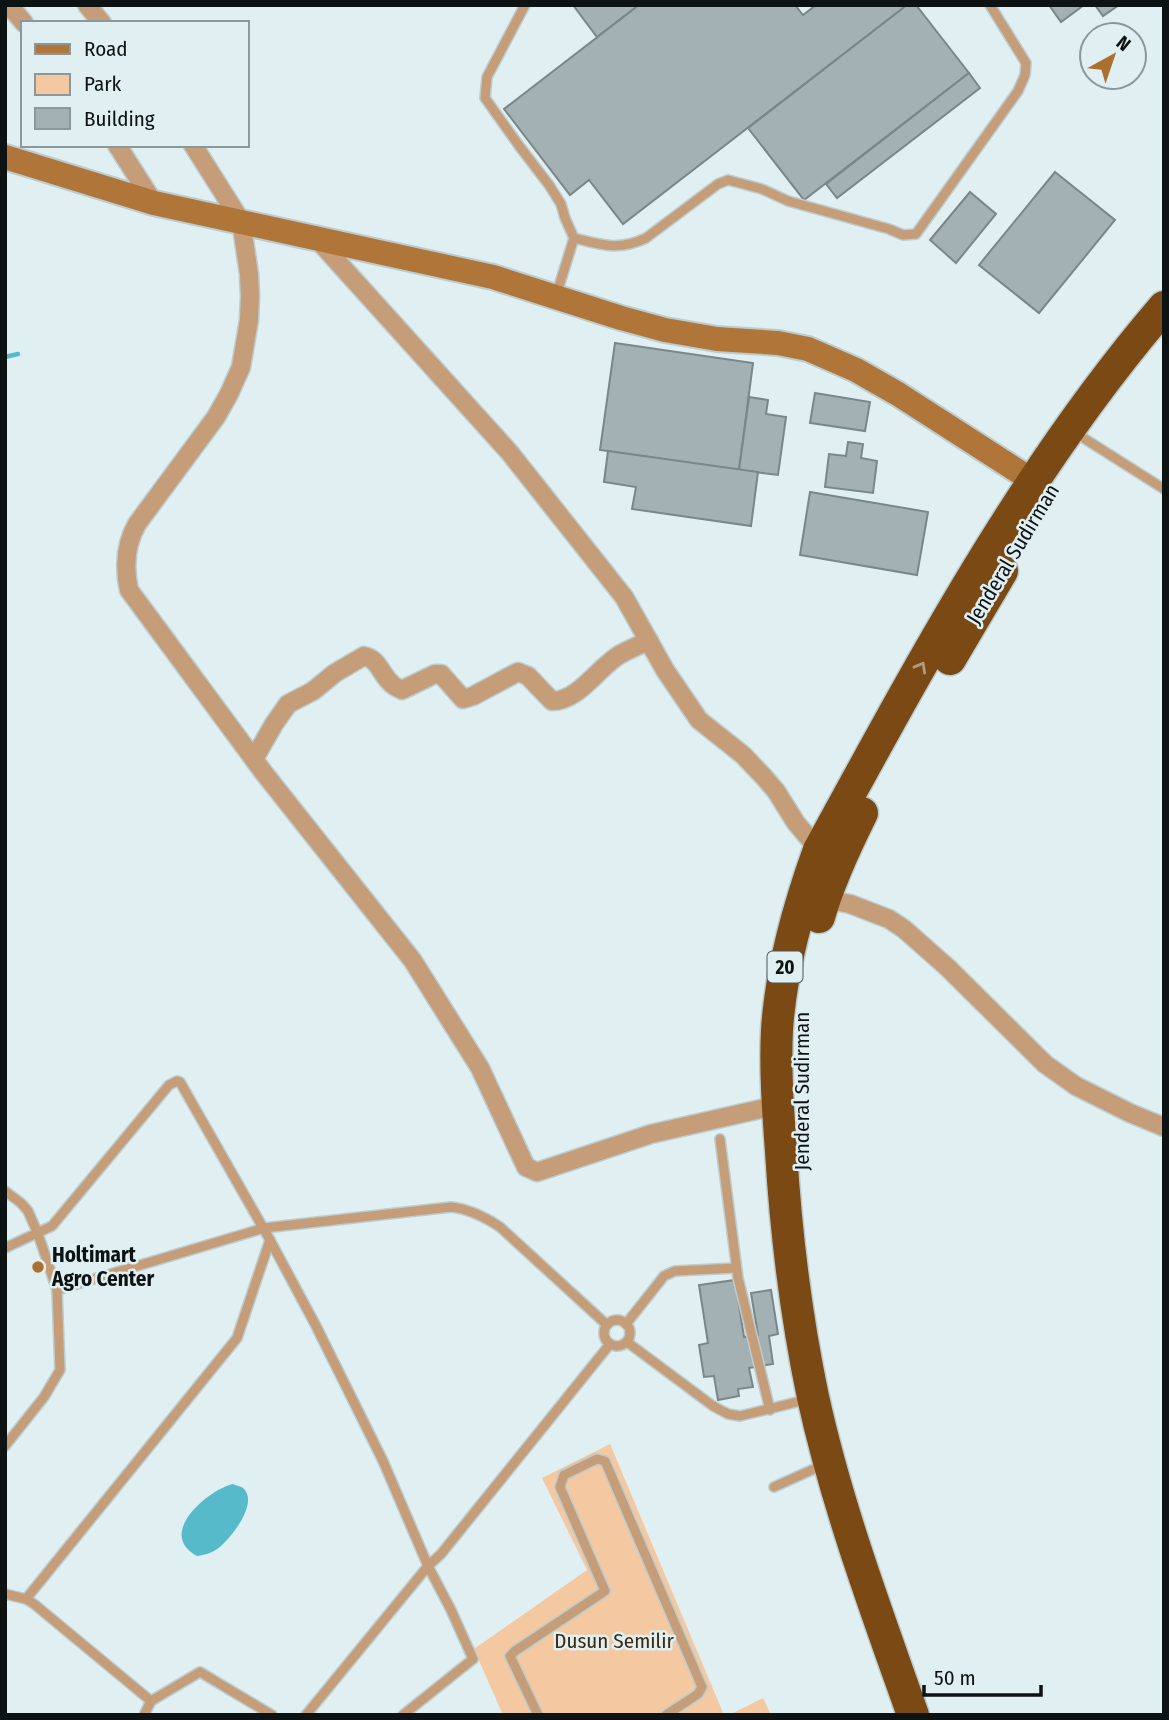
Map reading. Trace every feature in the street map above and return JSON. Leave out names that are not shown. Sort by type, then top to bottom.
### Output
[{"type":"highway","name":"20","points":[[913,1715],[850,1530],[830,1462],[822,1395],[790,1258],[778,1105],[777,1030],[786,964],[804,892],[819,850],[957,603],[1033,481],[1089,402],[1164,307]]},
{"type":"highway","name":"Jenderal Sudirman","points":[[935,1715],[866,1524],[846,1454],[822,1395],[808,1254],[797,1093],[798,1031],[806,969],[824,899],[846,844],[874,790],[1049,492],[1085,439],[1164,337]]},
{"type":"street","points":[[9,5],[22,21]]},
{"type":"street","points":[[87,5],[100,21]]},
{"type":"street","points":[[118,147],[154,203]]},
{"type":"street","points":[[194,147],[241,222],[249,274],[249,320],[241,367],[229,394],[216,417],[131,534],[125,563],[129,590],[254,760],[413,961],[480,1068],[523,1163],[530,1170],[537,1172],[651,1134],[778,1105]]},
{"type":"street","points":[[5,157],[154,203],[493,277],[665,330],[716,339],[778,343],[808,349],[856,370],[898,394],[1033,481]]},
{"type":"street","points":[[317,239],[510,453],[624,597],[672,680],[699,720],[743,755],[764,777],[796,823],[819,850]]},
{"type":"street","points":[[254,760],[288,704],[313,691],[335,673],[364,656],[375,660],[392,685],[401,690],[435,674],[441,674],[463,699],[518,672],[527,676],[552,701],[561,701],[573,695],[619,655],[649,641]]},
{"type":"street","points":[[824,899],[850,904],[890,919],[947,967],[1045,1064],[1076,1086],[1164,1127]]},
{"type":"lane","points":[[525,5],[487,77],[485,98],[549,185],[561,204],[574,238],[556,297]]},
{"type":"lane","points":[[574,238],[607,246],[634,244],[718,184],[728,180],[903,235],[916,234],[1018,91],[1025,75],[1026,63],[989,5]]},
{"type":"lane","points":[[1085,439],[1164,489]]},
{"type":"lane","points":[[5,1248],[52,1226],[169,1085],[180,1082],[264,1228],[315,1324],[383,1461],[428,1566],[473,1658],[403,1715]]},
{"type":"lane","points":[[720,1139],[736,1268],[770,1410]]},
{"type":"lane","points":[[5,1191],[28,1211],[57,1290],[60,1370],[44,1396],[5,1446]]},
{"type":"lane","points":[[57,1290],[264,1228],[451,1207],[486,1218],[500,1227],[607,1325]]},
{"type":"lane","points":[[26,1599],[237,1338],[270,1240]]},
{"type":"lane","points":[[626,1324],[669,1272],[736,1268]]},
{"type":"lane","points":[[614,1321],[626,1324],[630,1330],[627,1342],[617,1347],[610,1344],[604,1338],[607,1325],[614,1321]]},
{"type":"lane","points":[[627,1342],[721,1412],[734,1416],[770,1410],[822,1395]]},
{"type":"lane","points":[[306,1715],[428,1566],[441,1554],[610,1344]]},
{"type":"lane","points":[[538,1715],[510,1656],[605,1591],[560,1487],[565,1475],[597,1459],[605,1461],[702,1688],[698,1694],[666,1715]]},
{"type":"lane","points":[[774,1487],[830,1462]]},
{"type":"lane","points":[[5,1594],[26,1599],[151,1701]]},
{"type":"lane","points":[[144,1715],[151,1701],[200,1672],[272,1715]]},
{"type":"green space","name":"Dusun Semilir","points":[[610,1444],[724,1715],[503,1715],[474,1649],[587,1570],[542,1478]]},
{"type":"green space","points":[[763,1698],[771,1715],[729,1715]]},
{"type":"water","points":[[233,1484],[243,1488],[247,1494],[248,1501],[243,1518],[219,1547],[210,1553],[197,1556],[183,1542],[182,1530],[185,1522],[207,1497]]},
{"type":"building","points":[[573,5],[639,5],[597,37]]},
{"type":"building","points":[[639,5],[795,5],[803,15],[816,5],[907,5],[623,224],[589,180],[570,195],[504,109]]},
{"type":"building","points":[[907,5],[916,5],[969,73],[804,200],[748,128]]},
{"type":"building","points":[[1049,5],[1084,5],[1061,22]]},
{"type":"building","points":[[1095,5],[1119,5],[1103,16]]},
{"type":"building","points":[[969,73],[980,88],[837,198],[826,184]]},
{"type":"building","points":[[1055,172],[1115,220],[1039,313],[979,265]]},
{"type":"building","points":[[970,192],[996,214],[956,263],[930,240]]},
{"type":"building","points":[[615,343],[753,363],[739,470],[600,450]]},
{"type":"building","points":[[815,393],[870,402],[865,431],[810,423]]},
{"type":"building","points":[[749,397],[768,400],[766,414],[786,417],[778,475],[739,470]]},
{"type":"building","points":[[848,442],[863,444],[861,458],[877,461],[873,493],[825,487],[829,454],[846,456]]},
{"type":"building","points":[[608,451],[758,472],[751,526],[632,509],[636,487],[604,482]]},
{"type":"building","points":[[810,492],[928,512],[917,575],[800,555]]},
{"type":"building","points":[[735,1280],[744,1337],[758,1335],[751,1293],[771,1290],[778,1334],[769,1336],[773,1364],[749,1368],[753,1387],[738,1389],[739,1396],[718,1400],[714,1376],[704,1377],[699,1345],[708,1343],[699,1285]]},
{"type":"waterway","points":[[5,357],[18,354]]},
{"type":"place","name":"Holtimart Agro Center","points":[[38,1267]]}]
